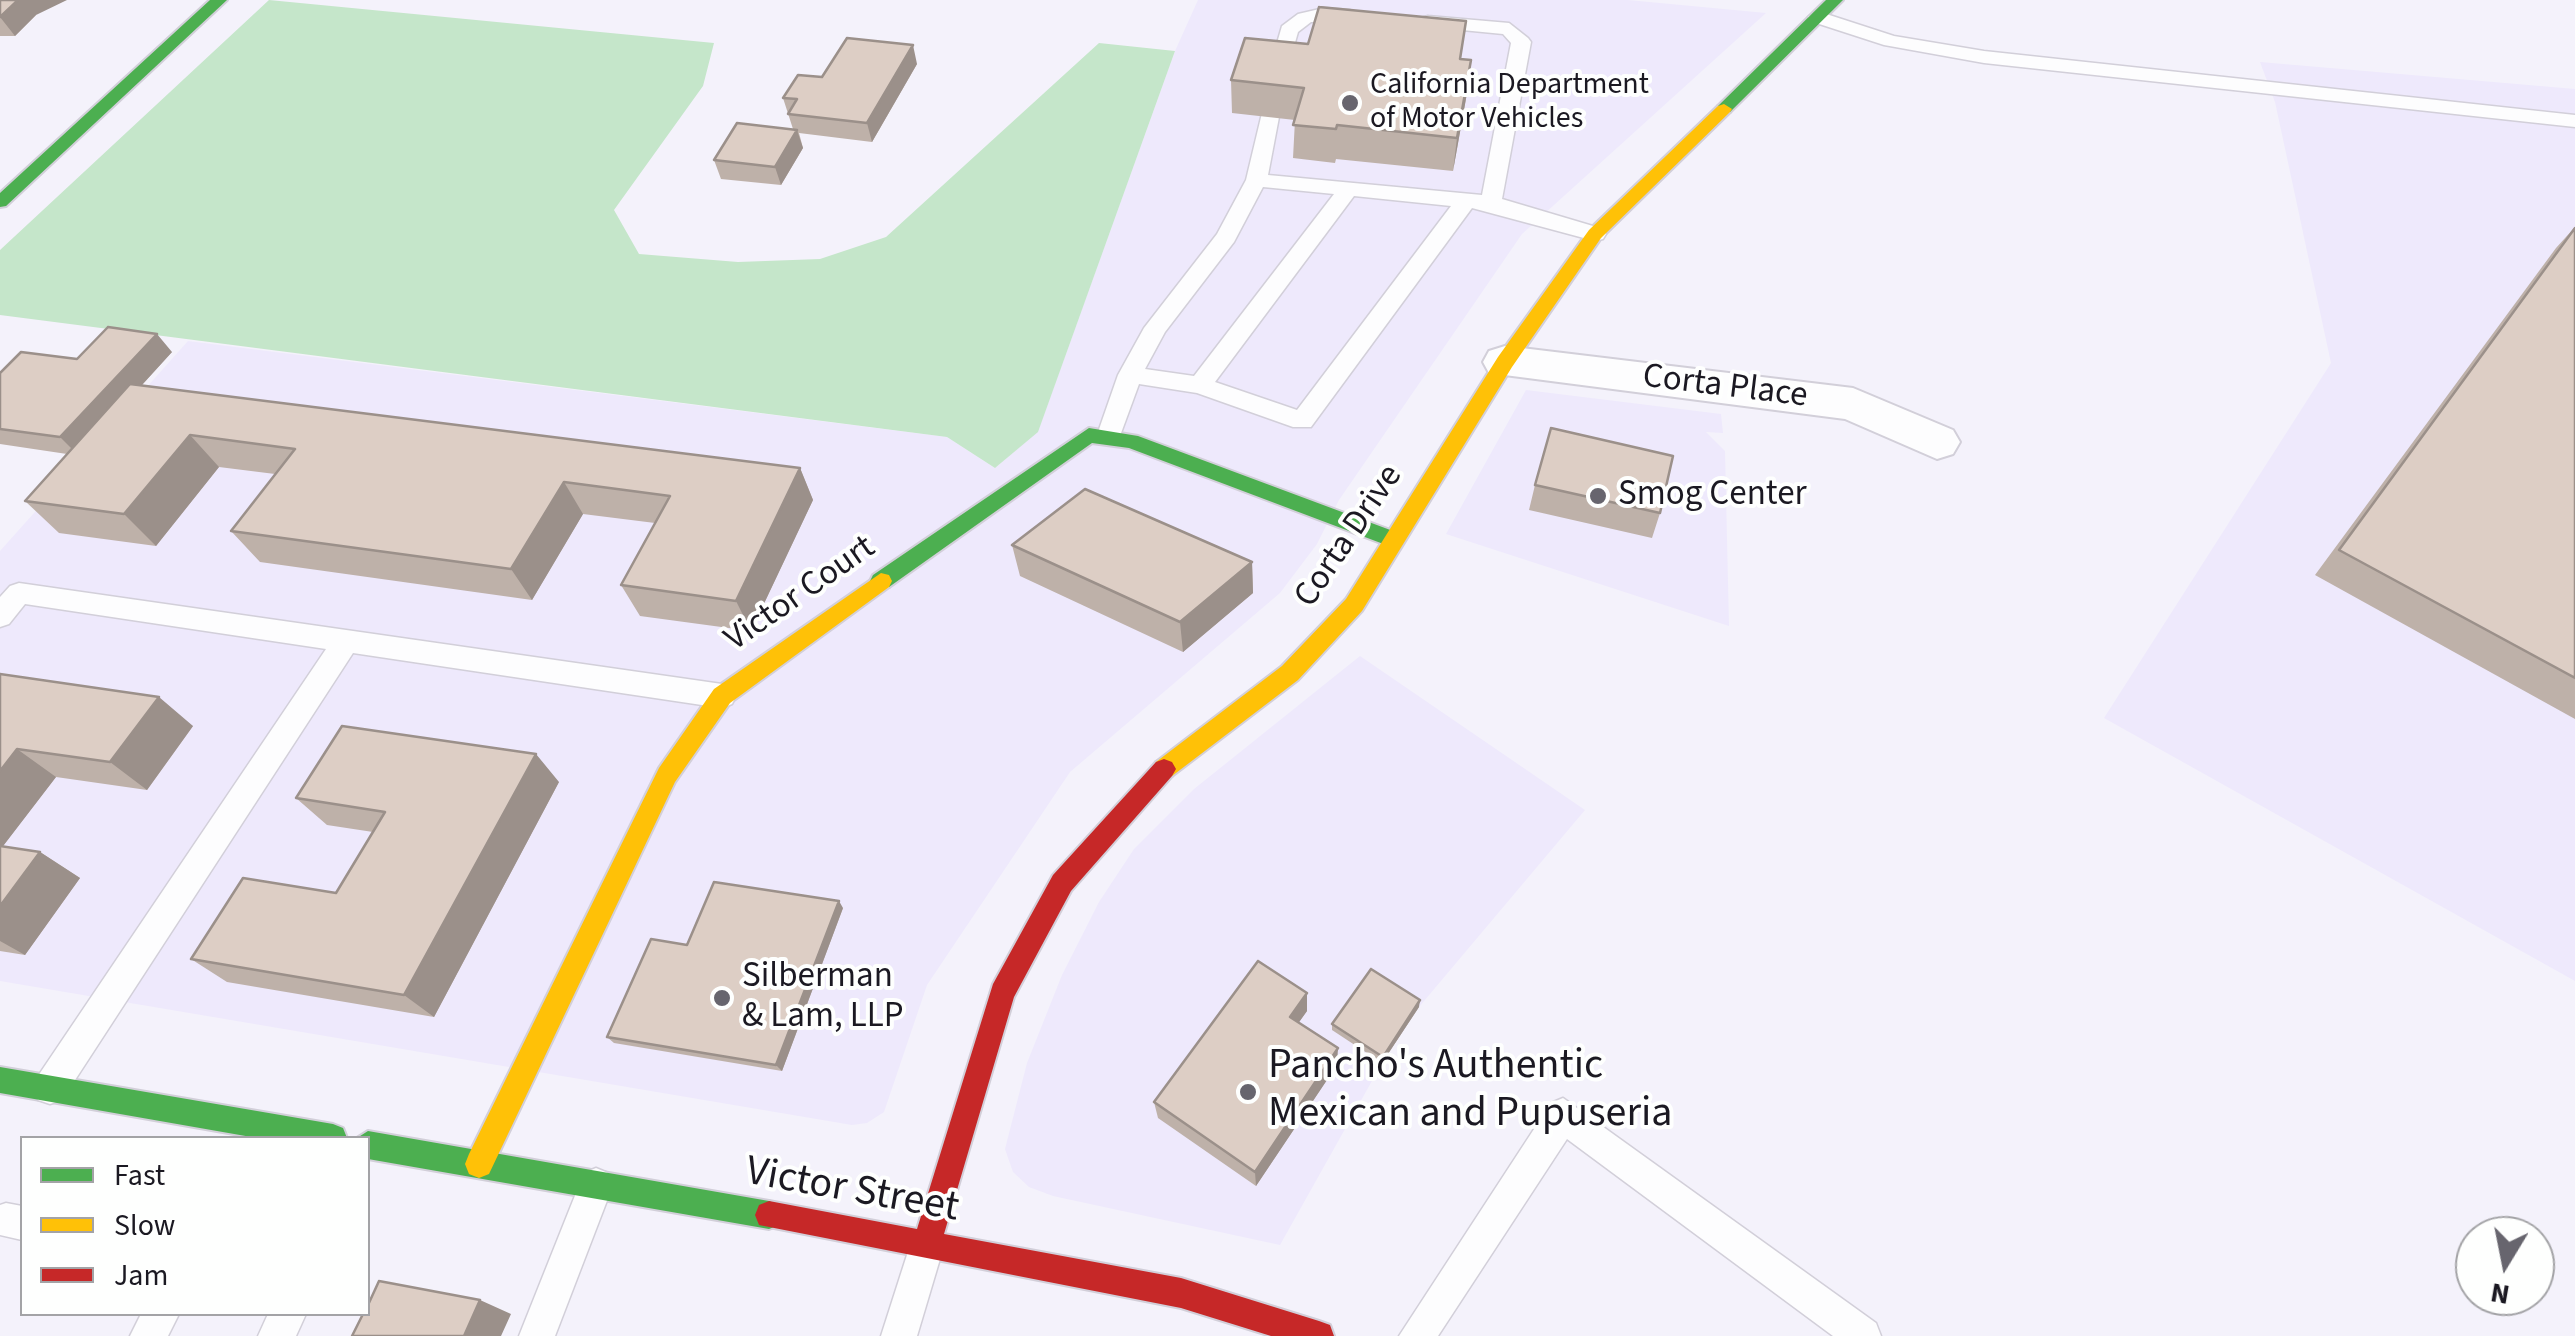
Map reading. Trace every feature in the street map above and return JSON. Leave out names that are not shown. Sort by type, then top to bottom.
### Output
[{"type":"street","points":[[0,202],[219,0]]},
{"type":"street","name":"Corta Drive","points":[[927,1242],[1002,993],[1062,884],[1172,762],[1290,673],[1354,606],[1505,362],[1595,234],[1835,0]]},
{"type":"street","name":"Corta Place","points":[[1505,362],[1854,404],[1937,442]]},
{"type":"street","name":"Victor Court","points":[[479,1164],[667,775],[722,696],[742,678],[1088,435],[1108,438]]},
{"type":"street","points":[[1108,438],[1131,441],[1394,540]]},
{"type":"street","points":[[0,1080],[263,1132],[310,1136]]},
{"type":"street","name":"Victor Street","points":[[371,1152],[479,1164],[927,1242],[1180,1293],[1211,1321],[1319,1336]]},
{"type":"lane","points":[[1278,74],[1288,30],[1305,18],[1324,14],[1509,29],[1522,42],[1491,203]]},
{"type":"lane","points":[[1817,16],[1891,40],[1984,57],[2575,121]]},
{"type":"lane","points":[[1108,438],[1130,375],[1156,328],[1226,237],[1256,180],[1269,117]]},
{"type":"lane","points":[[1256,180],[1491,203],[1595,234]]},
{"type":"lane","points":[[1200,385],[1348,190]]},
{"type":"lane","points":[[1130,375],[1200,385],[1302,421],[1466,201]]},
{"type":"lane","points":[[0,616],[19,593],[722,696]]},
{"type":"lane","points":[[50,1089],[347,639]]},
{"type":"lane","points":[[1417,1336],[1563,1115],[1863,1336]]},
{"type":"lane","points":[[537,1336],[596,1185]]},
{"type":"lane","points":[[899,1336],[927,1242]]},
{"type":"shaded area","points":[[1198,0],[1628,0],[1766,13],[1522,234],[1339,500],[1317,544],[1280,593],[1070,772],[927,985],[884,1112],[867,1123],[852,1125],[0,981],[0,551],[188,341],[947,437],[995,468],[1038,431],[1175,51]]},
{"type":"shaded area","points":[[2260,62],[2575,89],[2575,981],[2104,718],[2331,363],[2275,102]]},
{"type":"shaded area","points":[[1526,390],[1721,414],[1723,433],[1706,432],[1725,451],[1729,626],[1446,534]]},
{"type":"shaded area","points":[[1360,656],[1585,810],[1419,1007],[1382,1063],[1280,1245],[1053,1196],[1029,1187],[1013,1172],[1005,1149],[1027,1063],[1062,975],[1099,902],[1134,849],[1194,789]]},
{"type":"green space","points":[[269,0],[714,43],[703,86],[614,210],[639,254],[738,262],[820,259],[886,237],[1099,43],[1175,51],[1038,432],[995,468],[947,437],[0,315],[0,250]]},
{"type":"building","points":[[0,0],[18,0],[0,17]]},
{"type":"building","name":"California Department of Motor Vehicles","points":[[1319,7],[1466,21],[1460,59],[1471,60],[1457,138],[1337,125],[1336,129],[1293,125],[1304,88],[1231,80],[1245,38],[1308,44]]},
{"type":"building","points":[[847,38],[913,45],[867,123],[788,114],[797,99],[783,98],[798,75],[822,77]]},
{"type":"building","points":[[737,123],[797,130],[775,167],[714,160]]},
{"type":"building","points":[[2575,228],[2575,678],[2339,550]]},
{"type":"building","points":[[108,327],[157,334],[60,437],[0,429],[0,373],[21,352],[77,359]]},
{"type":"building","points":[[130,384],[800,468],[736,601],[621,585],[670,496],[564,482],[511,569],[231,531],[295,449],[190,435],[124,514],[25,501]]},
{"type":"building","points":[[1551,428],[1673,456],[1660,513],[1535,485]]},
{"type":"building","points":[[1085,489],[1252,562],[1180,622],[1012,545]]},
{"type":"building","points":[[0,674],[159,697],[110,762],[17,749],[0,771]]},
{"type":"building","points":[[342,726],[536,754],[404,995],[191,959],[243,878],[336,893],[385,812],[296,798]]},
{"type":"building","points":[[0,846],[40,852],[0,906]]},
{"type":"building","name":"Silberman & Lam, LLP","points":[[714,882],[839,901],[776,1065],[607,1037],[651,939],[687,945]]},
{"type":"building","name":"Pancho's Authentic Mexican and Pupuseria","points":[[1258,961],[1307,993],[1290,1017],[1338,1048],[1255,1172],[1154,1102]]},
{"type":"building","points":[[1371,969],[1420,1000],[1383,1057],[1332,1024]]},
{"type":"building","points":[[379,1281],[480,1300],[464,1336],[352,1336],[362,1316],[370,1316],[370,1301]]},
{"type":"traffic: fast","points":[[0,202],[219,0]]},
{"type":"traffic: fast","points":[[1724,109],[1835,0]]},
{"type":"traffic: fast","points":[[881,581],[1089,435],[1131,441],[1394,540]]},
{"type":"traffic: fast","points":[[0,1080],[322,1136]]},
{"type":"traffic: fast","points":[[370,1145],[769,1215]]},
{"type":"traffic: slow","points":[[1164,769],[1290,673],[1354,605],[1505,362],[1595,234],[1724,109]]},
{"type":"traffic: slow","points":[[479,1164],[667,775],[722,696],[881,581]]},
{"type":"traffic: jam","points":[[927,1242],[1002,993],[1062,883],[1164,769]]},
{"type":"traffic: jam","points":[[769,1215],[1181,1293],[1319,1336]]},
{"type":"place","name":"California Department of Motor Vehicles","points":[[1350,103]]},
{"type":"place","name":"Smog Center","points":[[1598,496]]},
{"type":"place","name":"Silberman & Lam, LLP","points":[[722,998]]},
{"type":"place","name":"Pancho's Authentic Mexican and Pupuseria","points":[[1248,1092]]}]
